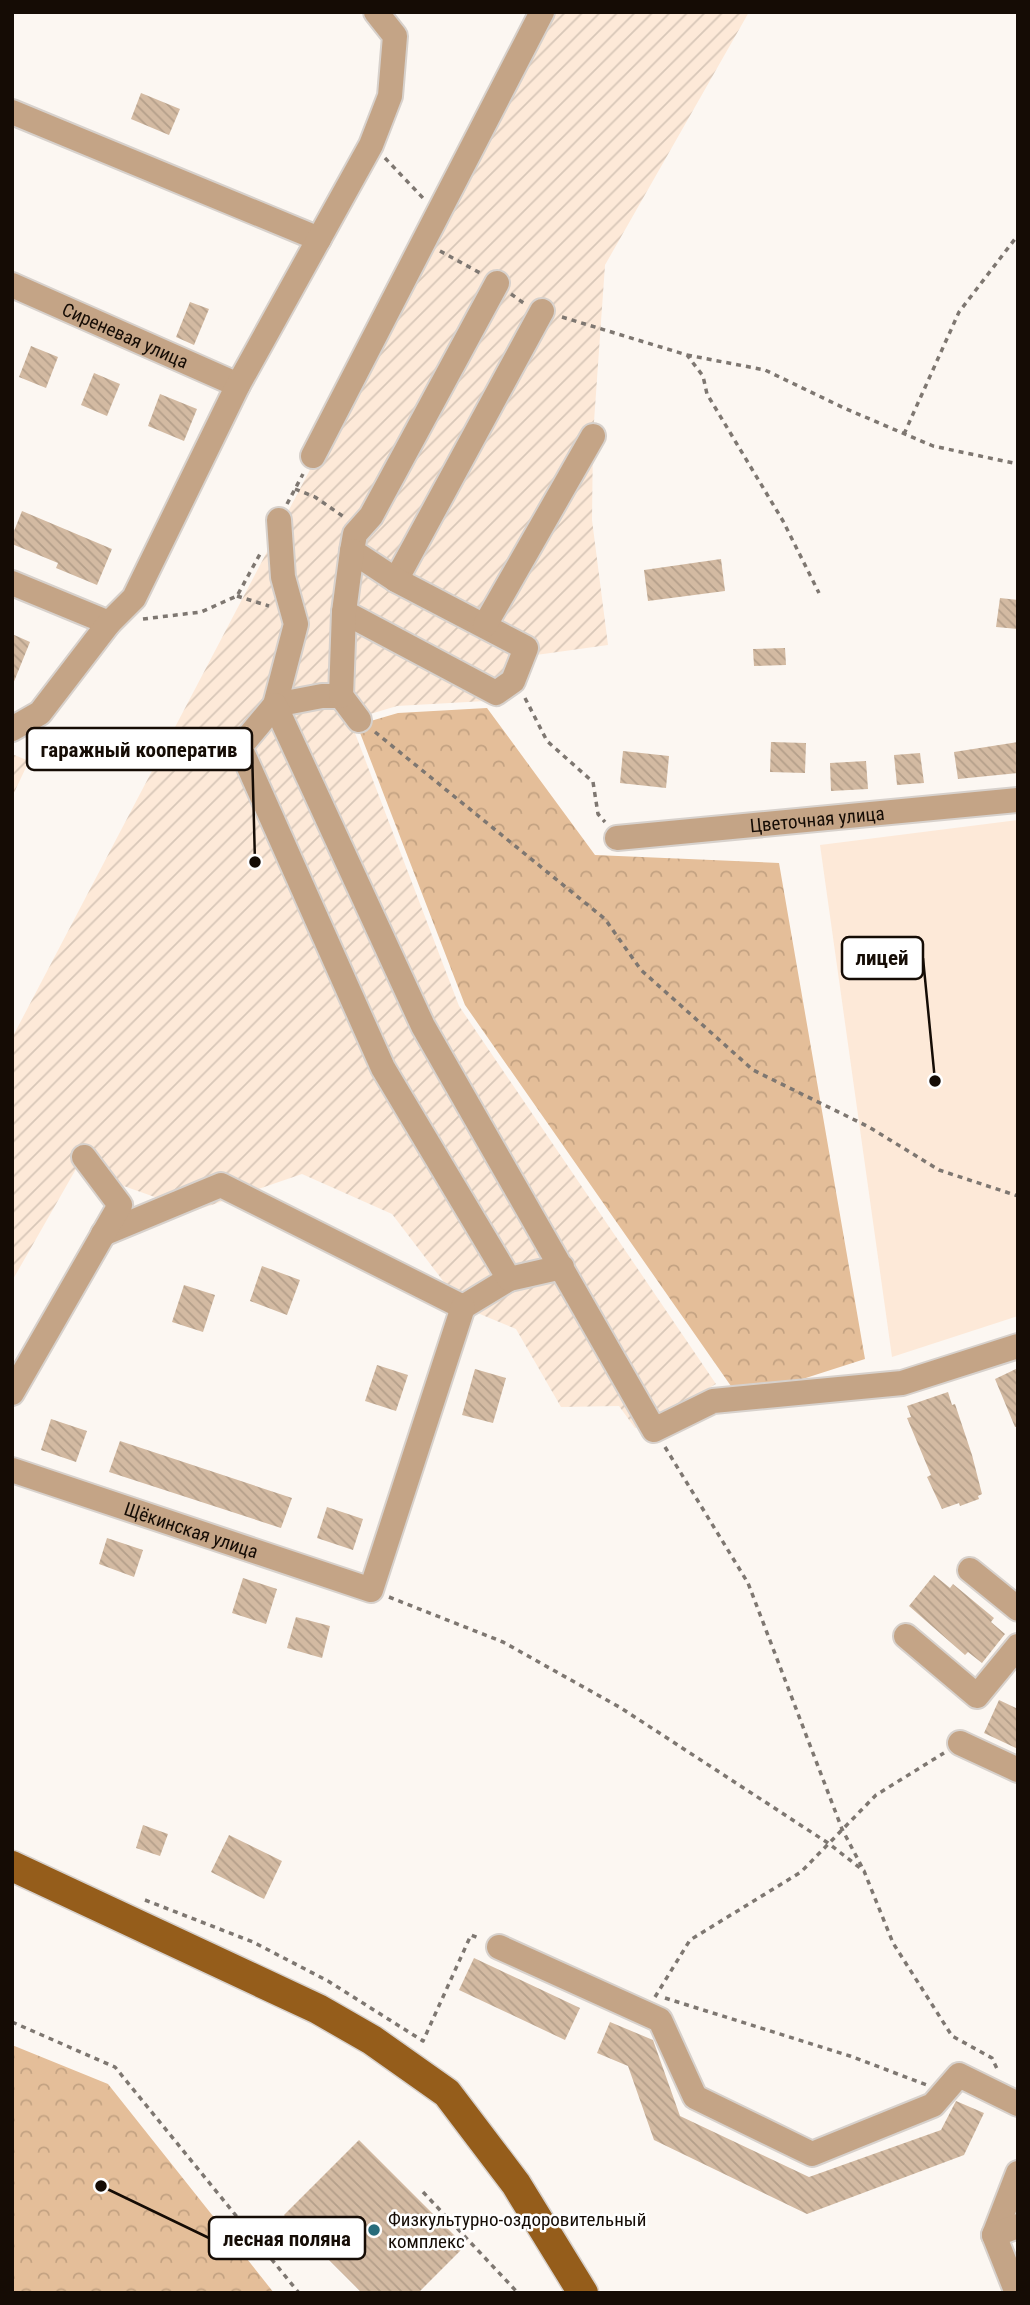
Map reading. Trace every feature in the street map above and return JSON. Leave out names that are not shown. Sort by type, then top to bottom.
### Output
[{"type":"main road","points":[[12,1866],[318,2009],[372,2040],[447,2092],[516,2184],[583,2293]]},
{"type":"street","points":[[12,729],[40,713],[110,623],[134,598],[238,385],[371,145],[390,96],[395,36],[376,12]]},
{"type":"street","points":[[313,456],[542,12]]},
{"type":"street","points":[[12,112],[319,239]]},
{"type":"street","points":[[359,720],[341,696],[344,612],[354,542],[371,516],[497,283]]},
{"type":"street","name":"Сиреневая улица","points":[[12,285],[238,385]]},
{"type":"street","points":[[396,580],[542,311]]},
{"type":"street","points":[[485,625],[593,436]]},
{"type":"street","points":[[279,520],[283,577],[296,624],[275,705],[240,747],[383,1068],[509,1279]]},
{"type":"street","points":[[344,612],[496,693],[513,681],[526,648],[396,580],[354,542]]},
{"type":"street","points":[[12,583],[110,623]]},
{"type":"street","points":[[275,705],[322,696],[341,696]]},
{"type":"street","points":[[275,705],[423,1026],[654,1430],[713,1401],[902,1383],[1018,1346]]},
{"type":"street","name":"Цветочная улица","points":[[617,838],[1018,800]]},
{"type":"street","points":[[12,1393],[120,1205],[85,1157]]},
{"type":"street","points":[[103,1234],[221,1185],[463,1307]]},
{"type":"street","points":[[371,1590],[463,1307],[509,1279],[562,1268]]},
{"type":"street","name":"Щёкинская улица","points":[[12,1470],[371,1590]]},
{"type":"street","points":[[970,1570],[1018,1609]]},
{"type":"street","points":[[906,1636],[977,1696],[1018,1646]]},
{"type":"street","points":[[960,1743],[1018,1770]]},
{"type":"street","points":[[499,1947],[651,2004],[695,2097],[812,2154],[933,2105],[959,2074],[1016,2103]]},
{"type":"street","points":[[1017,2293],[994,2235],[1018,2173]]},
{"type":"street","points":[[994,2235],[1018,2226]]},
{"type":"path","points":[[371,145],[421,194],[434,217],[440,252],[497,283],[525,305],[687,355],[765,370],[933,446],[1018,464]]},
{"type":"path","points":[[904,434],[959,312],[1018,235]]},
{"type":"path","points":[[687,355],[703,376],[707,394],[783,521],[819,593]]},
{"type":"path","points":[[279,520],[313,456]]},
{"type":"path","points":[[295,489],[315,497],[343,515],[354,542]]},
{"type":"path","points":[[110,623],[201,612],[237,596],[261,552]]},
{"type":"path","points":[[520,688],[547,741],[593,782],[598,814],[617,838]]},
{"type":"path","points":[[359,720],[604,919],[641,970],[753,1070],[869,1127],[939,1170],[1018,1196]]},
{"type":"path","points":[[654,1430],[748,1583],[842,1829],[864,1871],[893,1944],[952,2036],[992,2058],[1016,2103]]},
{"type":"path","points":[[371,1590],[503,1642],[621,1708],[828,1843],[864,1871]]},
{"type":"path","points":[[945,2091],[850,2056],[651,2004],[690,1940],[801,1872],[876,1795],[960,1743]]},
{"type":"path","points":[[135,1896],[253,1942],[328,1980],[423,2040],[471,1935],[499,1947]]},
{"type":"path","points":[[12,2022],[115,2067],[299,2293]]},
{"type":"path","points":[[423,2192],[517,2293]]},
{"type":"shaded area","points":[[550,12],[749,12],[605,265],[593,436],[592,520],[608,645],[536,655],[503,700],[397,706],[350,720],[459,1006],[716,1384],[635,1428],[619,1406],[561,1407],[516,1329],[463,1307],[392,1214],[302,1174],[194,1211],[76,1169],[12,1281],[12,1038]]},
{"type":"shaded area","points":[[12,754],[29,761],[12,797]]},
{"type":"shaded area","points":[[1018,820],[1018,1316],[892,1357],[820,845]]},
{"type":"green space","points":[[487,708],[595,855],[779,863],[865,1359],[740,1399],[465,1005],[357,725],[398,713]]},
{"type":"green space","points":[[12,2045],[108,2084],[274,2293],[12,2293]]},
{"type":"building","points":[[141,93],[180,109],[169,135],[131,119]]},
{"type":"building","points":[[190,302],[209,309],[194,345],[176,337]]},
{"type":"building","points":[[31,346],[58,357],[46,388],[19,377]]},
{"type":"building","points":[[94,373],[120,384],[107,416],[81,405]]},
{"type":"building","points":[[160,394],[197,409],[184,441],[148,426]]},
{"type":"building","points":[[22,511],[112,549],[97,585],[56,568],[58,563],[12,544],[12,536]]},
{"type":"building","points":[[721,559],[725,591],[648,601],[644,570]]},
{"type":"building","points":[[1000,598],[1018,600],[1018,629],[996,627]]},
{"type":"building","points":[[12,634],[30,642],[13,684],[12,684]]},
{"type":"building","points":[[785,648],[786,665],[754,666],[753,649]]},
{"type":"building","points":[[771,742],[806,743],[805,773],[770,772]]},
{"type":"building","points":[[1018,742],[1018,773],[958,779],[954,752]]},
{"type":"building","points":[[623,751],[669,756],[666,788],[620,783]]},
{"type":"building","points":[[920,753],[924,783],[897,785],[894,755]]},
{"type":"building","points":[[866,761],[868,789],[831,791],[830,763]]},
{"type":"building","points":[[262,1266],[300,1280],[287,1315],[250,1301]]},
{"type":"building","points":[[184,1285],[215,1295],[203,1332],[172,1322]]},
{"type":"building","points":[[377,1365],[408,1375],[396,1411],[365,1401]]},
{"type":"building","points":[[1018,1368],[1018,1427],[1015,1427],[995,1379]]},
{"type":"building","points":[[475,1369],[506,1378],[493,1423],[462,1415]]},
{"type":"building","points":[[948,1392],[952,1405],[955,1404],[972,1455],[982,1494],[978,1496],[979,1499],[942,1509],[927,1477],[931,1475],[907,1418],[911,1417],[907,1406]]},
{"type":"building","points":[[51,1419],[87,1431],[76,1462],[41,1450]]},
{"type":"building","points":[[120,1441],[292,1498],[281,1528],[109,1472]]},
{"type":"building","points":[[327,1507],[363,1519],[353,1550],[317,1538]]},
{"type":"building","points":[[107,1538],[143,1550],[134,1577],[99,1564]]},
{"type":"building","points":[[934,1575],[950,1588],[953,1584],[994,1618],[991,1622],[1005,1634],[982,1663],[968,1652],[965,1655],[909,1606]]},
{"type":"building","points":[[243,1578],[277,1589],[266,1624],[232,1613]]},
{"type":"building","points":[[296,1617],[330,1626],[322,1658],[287,1648]]},
{"type":"building","points":[[999,1700],[1018,1709],[1018,1749],[984,1733]]},
{"type":"building","points":[[143,1825],[168,1834],[160,1856],[136,1848]]},
{"type":"building","points":[[229,1835],[282,1861],[264,1899],[211,1872]]},
{"type":"building","points":[[474,1958],[580,2008],[565,2040],[459,1990]]},
{"type":"building","points":[[610,2022],[653,2040],[680,2116],[809,2177],[941,2130],[956,2101],[984,2113],[964,2155],[807,2214],[654,2140],[628,2066],[597,2053]]},
{"type":"building","name":"Физкультурно-оздоровительный комплекс","points":[[359,2140],[465,2246],[418,2293],[362,2293],[284,2215]]},
{"type":"place","name":"гаражный кооператив","points":[[255,862]]},
{"type":"place","name":"лицей","points":[[935,1081]]},
{"type":"place","name":"лесная поляна","points":[[101,2186]]},
{"type":"place","name":"Физкультурно-оздоровительный комплекс","points":[[374,2230]]}]
